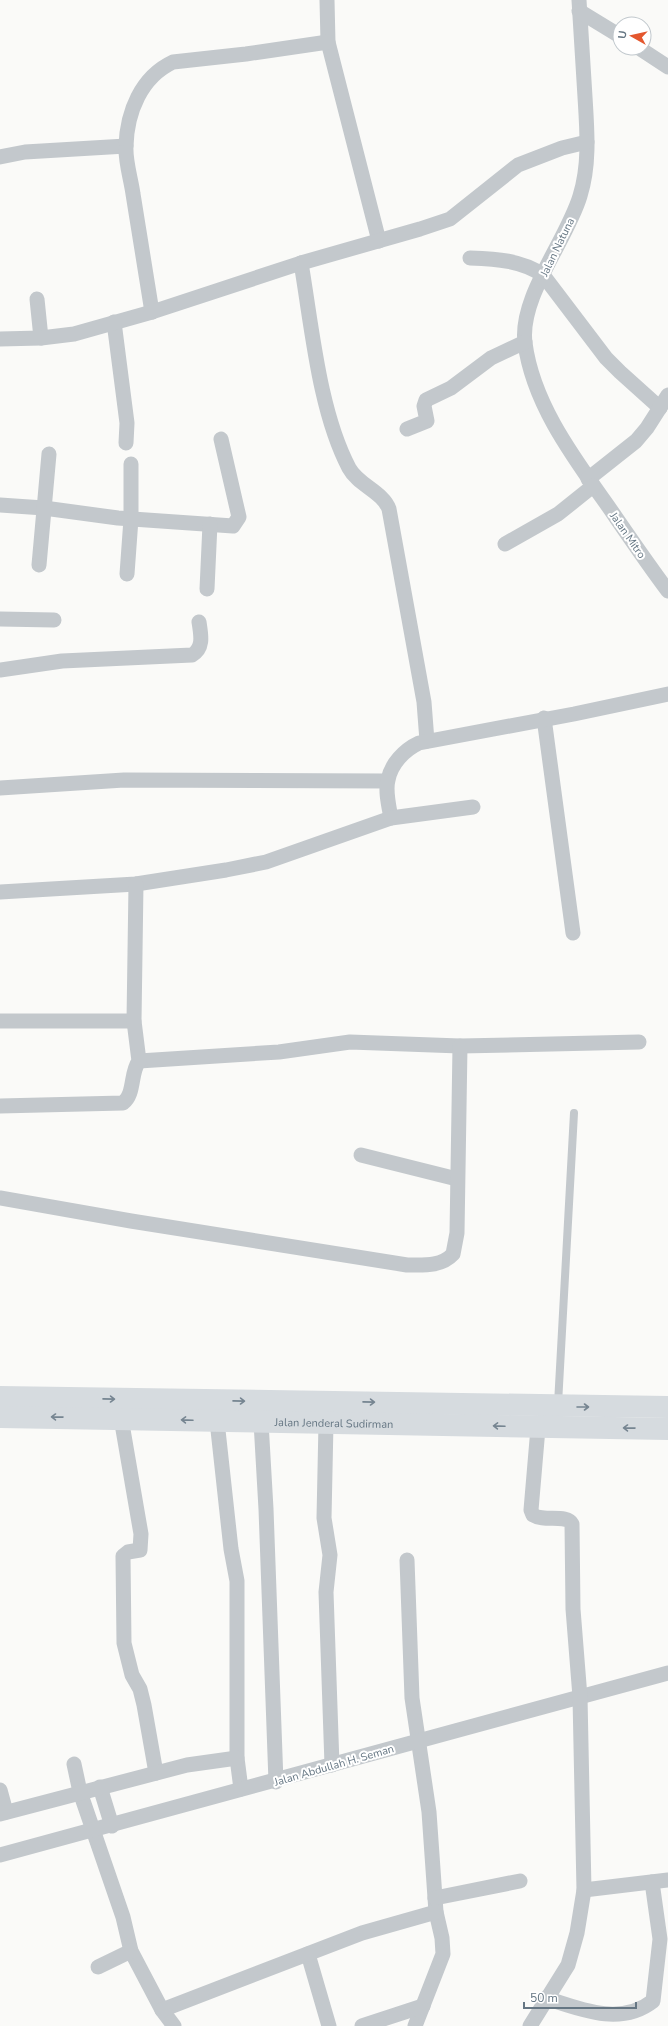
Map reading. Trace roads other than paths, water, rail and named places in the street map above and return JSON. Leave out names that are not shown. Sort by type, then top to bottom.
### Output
[{"type":"highway","name":"Jalan Jenderal Sudirman","points":[[0,1397],[449,1403],[558,1407],[668,1407]]},
{"type":"highway","points":[[449,1403],[450,1425]]},
{"type":"highway","name":"Jalan Jenderal Sudirman","points":[[0,1417],[121,1418],[538,1428],[668,1429]]},
{"type":"street","points":[[327,0],[328,42],[379,241]]},
{"type":"street","points":[[579,5],[612,30]]},
{"type":"street","name":"Jalan Natuna","points":[[579,5],[587,166],[580,196],[567,231],[543,275],[529,311],[526,322],[525,342],[534,380],[546,408],[591,482]]},
{"type":"street","points":[[152,312],[126,146],[133,105],[144,85],[165,66],[173,62],[246,54],[328,42]]},
{"type":"street","points":[[651,56],[668,67]]},
{"type":"street","points":[[0,339],[41,338],[74,334],[152,312],[301,263],[379,241],[450,218],[518,165],[562,148],[586,142]]},
{"type":"street","points":[[0,157],[25,152],[126,146]]},
{"type":"street","points":[[470,258],[500,259],[532,267],[543,275],[606,358],[620,372],[664,401],[647,428],[636,441],[558,514],[505,544]]},
{"type":"street","points":[[301,263],[326,405],[336,437],[354,475],[385,501],[389,509],[424,702],[428,741]]},
{"type":"street","points":[[38,300],[41,338]]},
{"type":"street","points":[[114,322],[127,422],[126,443]]},
{"type":"street","points":[[407,429],[422,425],[427,421],[424,406],[426,400],[451,388],[491,358],[525,342]]},
{"type":"street","points":[[0,505],[44,508],[131,519],[233,526],[239,516],[221,439]]},
{"type":"street","points":[[39,565],[49,454]]},
{"type":"street","points":[[127,574],[131,519],[131,464]]},
{"type":"street","name":"Jalan Mitro","points":[[591,482],[668,590]]},
{"type":"street","points":[[207,589],[210,524]]},
{"type":"street","points":[[0,619],[54,620]]},
{"type":"street","points":[[0,670],[62,661],[192,655],[197,652],[200,647],[201,639],[199,622]]},
{"type":"street","points":[[391,818],[387,781],[399,757],[413,745],[668,694]]},
{"type":"street","points":[[544,718],[573,933]]},
{"type":"street","points":[[0,788],[124,780],[387,781]]},
{"type":"street","points":[[0,892],[136,884],[266,862],[391,818],[473,806]]},
{"type":"street","points":[[0,1106],[123,1103],[127,1099],[135,1067],[139,1061],[134,1021],[136,884]]},
{"type":"street","points":[[0,1022],[134,1021]]},
{"type":"street","points":[[139,1061],[279,1052],[322,1044],[350,1042],[460,1046],[639,1042]]},
{"type":"street","points":[[0,1198],[407,1265],[433,1264],[449,1259],[455,1249],[460,1046]]},
{"type":"street","points":[[361,1155],[457,1179]]},
{"type":"street","points":[[121,1418],[142,1541],[142,1548],[138,1551],[128,1552],[123,1556],[124,1643],[132,1675],[140,1689],[156,1773]]},
{"type":"street","points":[[217,1421],[231,1549],[237,1581],[237,1758],[240,1789]]},
{"type":"street","points":[[261,1422],[266,1509],[276,1782]]},
{"type":"street","points":[[326,1423],[324,1518],[330,1555],[326,1592],[332,1764]]},
{"type":"street","points":[[530,2026],[546,1998],[568,1965],[577,1933],[584,1890],[580,1698],[572,1609],[572,1524],[570,1520],[566,1519],[537,1518],[533,1515],[531,1510],[538,1428]]},
{"type":"street","points":[[407,1560],[412,1698],[429,1812],[435,1905],[442,1938],[443,1954],[416,2026]]},
{"type":"street","name":"Jalan Abdullah H. Seman","points":[[0,1855],[112,1826],[240,1789],[276,1782],[332,1764],[668,1674]]},
{"type":"street","points":[[0,1790],[3,1813],[187,1765],[237,1758]]},
{"type":"street","points":[[74,1764],[80,1792],[123,1917],[131,1952],[162,2010],[174,2026]]},
{"type":"street","points":[[100,1787],[112,1826]]},
{"type":"street","points":[[584,1890],[668,1880]]},
{"type":"street","points":[[162,2010],[435,1905],[520,1881]]},
{"type":"street","points":[[546,1998],[591,2013],[612,2017],[633,2015],[653,2001],[656,1987],[660,1939],[652,1882]]},
{"type":"street","points":[[98,1967],[131,1952]]},
{"type":"street","points":[[308,1954],[329,2026]]},
{"type":"street","points":[[362,2026],[423,2006]]},
{"type":"lane","points":[[558,1407],[574,1113]]}]
